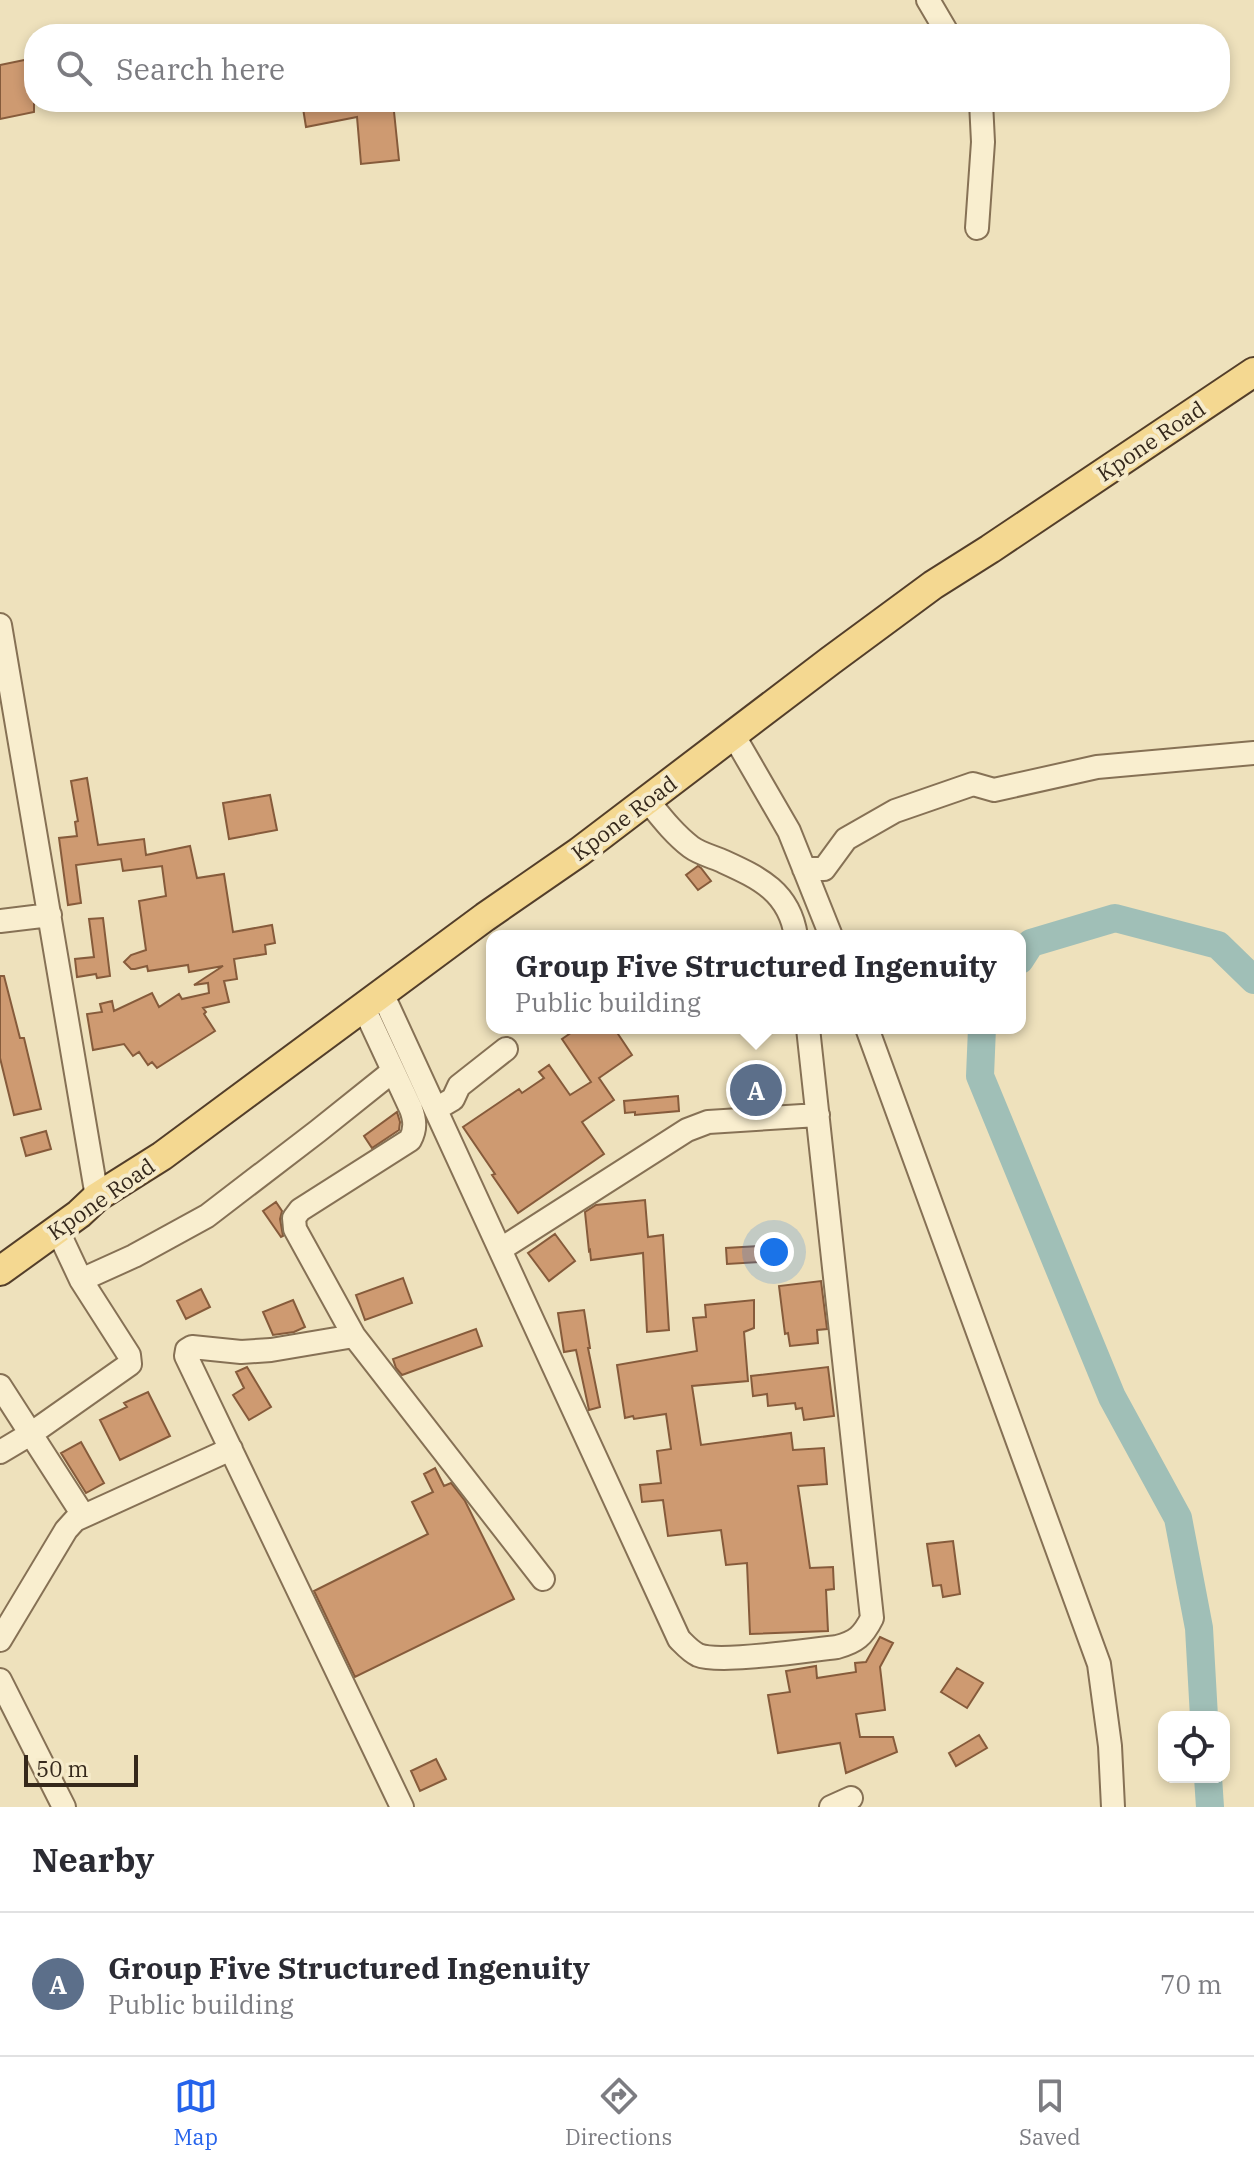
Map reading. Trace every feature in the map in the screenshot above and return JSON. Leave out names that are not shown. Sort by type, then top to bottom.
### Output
[{"type":"main road","name":"Kpone Road","points":[[0,1271],[79,1214],[97,1197],[162,1156],[648,801],[933,585],[1254,372]]},
{"type":"street","points":[[928,0],[942,24]]},
{"type":"street","points":[[977,228],[983,142],[982,112]]},
{"type":"street","points":[[0,625],[97,1197]]},
{"type":"street","points":[[734,736],[789,831],[829,930]]},
{"type":"street","points":[[804,869],[824,869],[846,839],[895,811],[973,784],[994,790],[1097,767],[1254,753]]},
{"type":"street","points":[[648,801],[676,834],[694,849],[768,884],[786,906],[795,930]]},
{"type":"street","points":[[0,921],[50,915]]},
{"type":"street","points":[[373,1000],[393,1071],[413,1116],[414,1133],[410,1140],[300,1210],[294,1218],[295,1229],[354,1336],[543,1579]]},
{"type":"street","points":[[373,1000],[436,1109],[679,1639],[689,1650],[701,1656],[721,1658],[853,1643],[864,1634],[872,1618],[809,1034]]},
{"type":"street","points":[[869,1034],[1099,1664],[1107,1719],[1113,1807]]},
{"type":"street","points":[[436,1109],[453,1099],[459,1086],[506,1049]]},
{"type":"street","points":[[81,1280],[134,1256],[207,1216],[393,1071]]},
{"type":"street","points":[[501,1249],[687,1130],[708,1122],[818,1115]]},
{"type":"street","points":[[0,1452],[130,1364],[129,1355],[81,1280],[57,1229]]},
{"type":"street","points":[[354,1336],[271,1350],[241,1352],[192,1347],[187,1350],[186,1356],[402,1807]]},
{"type":"street","points":[[0,1386],[83,1515]]},
{"type":"street","points":[[0,1640],[66,1530],[83,1515],[231,1449]]},
{"type":"street","points":[[0,1680],[64,1807]]},
{"type":"building","points":[[24,60],[24,112],[34,112],[0,119],[0,65]]},
{"type":"building","points":[[304,112],[394,112],[399,160],[361,164],[357,117],[306,127]]},
{"type":"building","points":[[87,778],[98,845],[144,839],[146,855],[190,846],[197,878],[224,874],[233,932],[272,925],[275,943],[265,945],[266,954],[234,959],[237,979],[224,981],[229,1002],[203,1008],[215,1031],[157,1068],[152,1062],[148,1065],[139,1052],[133,1056],[124,1044],[93,1050],[87,1014],[102,1012],[100,1004],[112,1001],[114,1011],[152,993],[159,1007],[179,994],[182,999],[209,993],[208,983],[194,985],[223,966],[189,972],[188,965],[148,971],[147,966],[131,969],[124,962],[131,955],[146,950],[139,901],[166,896],[162,866],[123,871],[121,859],[76,865],[81,903],[68,905],[59,838],[77,836],[75,822],[78,821],[71,781]]},
{"type":"building","points":[[270,795],[277,830],[229,839],[223,803]]},
{"type":"building","points":[[698,866],[711,881],[698,890],[686,875]]},
{"type":"building","points":[[103,918],[110,976],[97,978],[96,974],[77,977],[75,959],[94,957],[89,919]]},
{"type":"building","points":[[0,976],[4,976],[20,1038],[24,1038],[41,1109],[14,1115],[0,1058]]},
{"type":"building","points":[[569,1034],[618,1034],[632,1055],[599,1078],[614,1100],[582,1122],[604,1154],[518,1213],[463,1127],[519,1089],[522,1093],[544,1078],[539,1072],[549,1065],[570,1095],[591,1082],[562,1039]]},
{"type":"building","points":[[779,1087],[781,1101],[743,1106],[741,1092]]},
{"type":"building","points":[[678,1096],[679,1111],[625,1113],[624,1101]]},
{"type":"building","points":[[397,1112],[399,1130],[372,1148],[364,1136]]},
{"type":"building","points":[[46,1131],[51,1149],[26,1156],[21,1138]]},
{"type":"building","points":[[645,1200],[648,1237],[663,1235],[669,1330],[647,1332],[643,1253],[591,1260],[589,1251],[585,1212],[596,1205]]},
{"type":"building","points":[[276,1202],[282,1211],[281,1237],[263,1211]]},
{"type":"building","points":[[555,1234],[575,1261],[549,1281],[528,1253]]},
{"type":"building","points":[[777,1245],[778,1261],[727,1264],[726,1248]]},
{"type":"building","points":[[403,1278],[412,1303],[365,1320],[356,1295]]},
{"type":"building","points":[[821,1281],[827,1329],[817,1330],[818,1343],[790,1346],[788,1333],[785,1334],[779,1286]]},
{"type":"building","points":[[201,1289],[210,1307],[186,1319],[177,1301]]},
{"type":"building","points":[[293,1300],[305,1327],[273,1335],[263,1312]]},
{"type":"building","points":[[754,1300],[754,1328],[744,1332],[748,1381],[692,1386],[701,1445],[791,1433],[793,1450],[824,1448],[827,1484],[798,1486],[810,1568],[833,1567],[834,1589],[826,1590],[828,1631],[750,1634],[747,1563],[726,1565],[721,1530],[668,1536],[663,1500],[642,1502],[640,1485],[661,1483],[657,1451],[671,1449],[666,1414],[625,1418],[617,1365],[697,1351],[693,1318],[706,1317],[705,1305]]},
{"type":"building","points":[[584,1310],[600,1407],[589,1410],[576,1350],[564,1352],[558,1313]]},
{"type":"building","points":[[476,1329],[482,1346],[402,1375],[396,1368],[393,1359]]},
{"type":"building","points":[[247,1367],[271,1407],[249,1420],[233,1395],[244,1388],[236,1372]]},
{"type":"building","points":[[828,1367],[834,1416],[804,1420],[802,1408],[796,1409],[795,1403],[768,1406],[767,1394],[753,1396],[751,1376]]},
{"type":"building","points":[[148,1392],[170,1436],[120,1460],[100,1420],[127,1407],[124,1403]]},
{"type":"building","points":[[81,1442],[104,1483],[86,1493],[61,1453]]},
{"type":"building","points":[[435,1468],[444,1486],[451,1483],[465,1501],[514,1599],[355,1677],[314,1591],[428,1534],[412,1502],[433,1492],[424,1474]]},
{"type":"building","points":[[953,1541],[960,1594],[943,1597],[941,1585],[933,1586],[927,1544]]},
{"type":"building","points":[[880,1637],[893,1643],[880,1667],[885,1710],[856,1714],[860,1737],[893,1737],[897,1752],[846,1773],[840,1743],[778,1753],[768,1695],[790,1692],[786,1671],[816,1666],[817,1678],[856,1672],[855,1663],[866,1662]]},
{"type":"building","points":[[957,1668],[983,1683],[967,1708],[941,1692]]},
{"type":"building","points":[[979,1735],[987,1748],[956,1766],[949,1753]]},
{"type":"building","points":[[436,1759],[446,1779],[420,1791],[411,1771]]},
{"type":"waterway","points":[[1026,951],[1031,943],[1115,918],[1218,945],[1254,980]]},
{"type":"waterway","points":[[982,1034],[980,1076],[1112,1397],[1178,1518],[1199,1628],[1204,1711]]},
{"type":"waterway","points":[[1208,1783],[1210,1807]]},
{"type":"place","name":"Group Five Structured Ingenuity","points":[[756,1090]]}]
